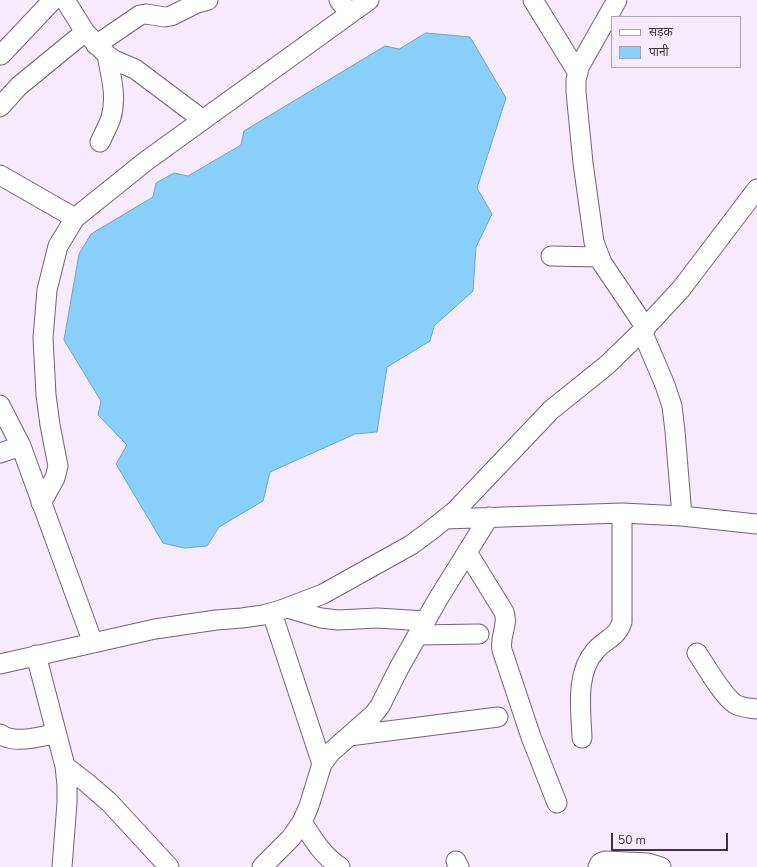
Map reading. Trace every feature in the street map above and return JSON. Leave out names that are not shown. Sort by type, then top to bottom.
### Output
[{"type":"street","points":[[1,54],[52,0]]},
{"type":"street","points":[[65,0],[96,44],[114,88],[114,104],[111,119],[100,142]]},
{"type":"street","points":[[0,107],[19,86],[96,44],[140,15],[171,16],[197,3],[208,0]]},
{"type":"street","points":[[41,503],[55,478],[58,466],[46,395],[43,338],[47,290],[58,246],[75,218],[146,161],[203,120],[345,7],[369,0]]},
{"type":"street","points":[[532,0],[578,74]]},
{"type":"street","points":[[617,0],[602,29],[584,57],[576,80],[583,163],[594,242],[599,257],[644,330],[672,406],[676,431],[682,516]]},
{"type":"street","points":[[96,44],[114,60],[135,69],[203,120]]},
{"type":"street","points":[[0,175],[75,218]]},
{"type":"street","points":[[0,664],[155,629],[216,620],[242,618],[279,611],[323,594],[411,544],[455,511],[550,410],[607,365],[644,330],[681,289],[757,189]]},
{"type":"street","points":[[551,256],[599,257]]},
{"type":"street","points":[[0,405],[21,446],[93,643]]},
{"type":"street","points":[[0,453],[21,446]]},
{"type":"street","points":[[445,519],[622,513],[682,516],[757,524]]},
{"type":"street","points":[[582,738],[581,697],[583,673],[595,650],[614,636],[620,629],[622,622],[622,513]]},
{"type":"street","points":[[262,867],[291,838],[302,822],[309,806],[322,764],[331,752],[373,715],[380,706],[422,628],[489,517]]},
{"type":"street","points":[[467,552],[504,612],[506,624],[502,635],[502,650],[531,737],[557,803]]},
{"type":"street","points":[[279,611],[333,620],[377,618],[422,628],[479,634]]},
{"type":"street","points":[[279,611],[322,764]]},
{"type":"street","points":[[697,653],[725,694],[735,704],[745,708],[757,709]]},
{"type":"street","points":[[36,655],[65,766],[67,803],[62,867]]},
{"type":"street","points":[[349,736],[498,717]]},
{"type":"street","points":[[2,738],[18,739],[56,734]]},
{"type":"street","points":[[65,766],[109,802],[169,867]]},
{"type":"street","points":[[302,822],[320,849],[328,858],[340,867]]},
{"type":"street","points":[[598,867],[600,863],[606,862],[648,863],[661,867]]},
{"type":"water","points":[[426,33],[470,37],[506,98],[477,188],[492,214],[476,247],[473,291],[434,326],[430,341],[387,367],[377,432],[355,434],[270,472],[263,501],[219,527],[207,546],[184,548],[163,543],[116,464],[127,445],[98,415],[101,401],[64,340],[79,254],[91,234],[153,197],[156,183],[174,173],[188,176],[241,145],[244,131],[385,46],[399,49]]}]
